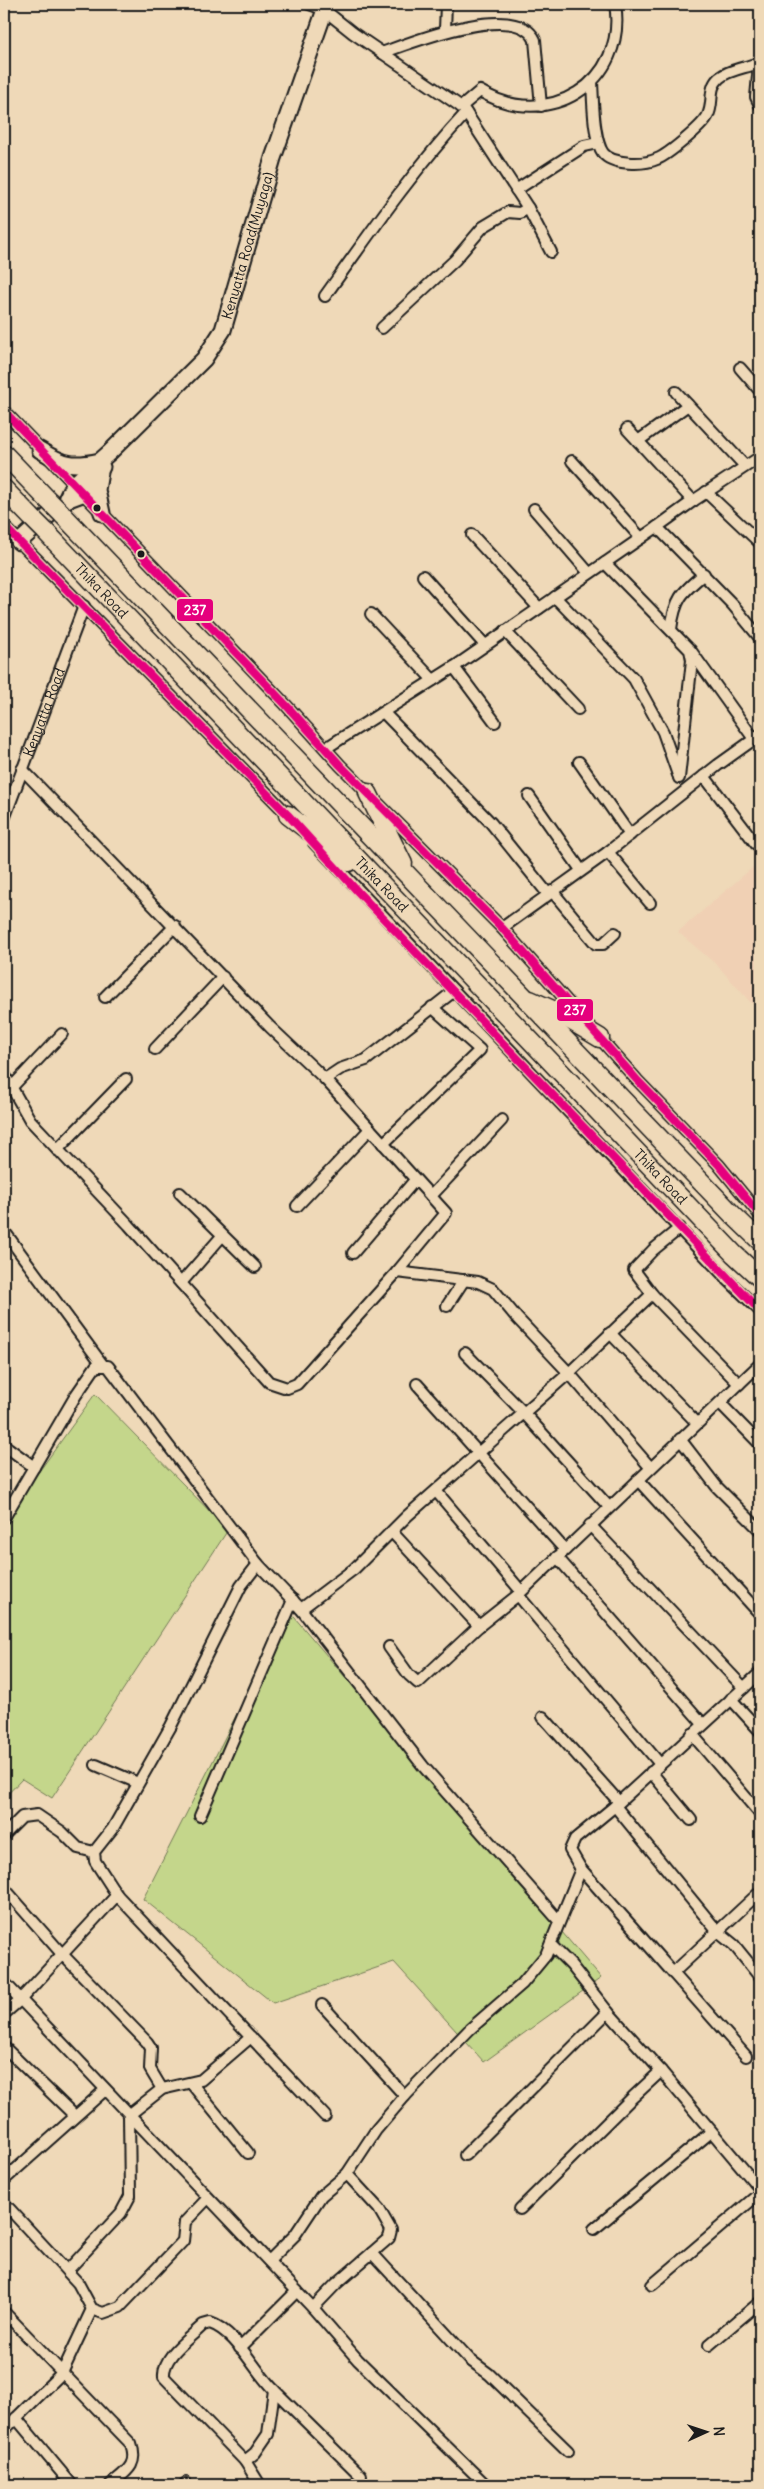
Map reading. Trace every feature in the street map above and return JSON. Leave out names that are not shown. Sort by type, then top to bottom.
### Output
[{"type":"highway","name":"Thika Road","points":[[4,454],[49,501],[64,507],[411,881],[732,1214],[760,1240]]},
{"type":"highway","name":"Thika Road","points":[[4,488],[734,1254],[760,1278]]},
{"type":"highway","points":[[368,793],[411,881]]},
{"type":"highway","points":[[288,815],[390,892]]},
{"type":"highway","points":[[523,996],[555,1011],[600,1038]]},
{"type":"main road","name":"Kenyatta Road(Muyaga)","points":[[104,461],[204,359],[222,330],[320,5]]},
{"type":"main road","points":[[40,450],[54,459],[72,465],[104,461]]},
{"type":"main road","points":[[19,542],[64,507],[104,461]]},
{"type":"main road","points":[[102,513],[97,490],[104,461]]},
{"type":"street","points":[[445,30],[446,4]]},
{"type":"street","points":[[325,296],[387,209],[463,110],[480,91],[510,104],[542,106],[558,103],[581,90],[592,81],[606,63],[614,42],[617,20],[615,4]]},
{"type":"street","points":[[320,5],[382,53],[463,110],[528,208],[552,252]]},
{"type":"street","points":[[382,53],[445,30],[508,24],[522,27],[530,32],[535,40],[542,106]]},
{"type":"street","points":[[592,81],[598,143],[603,153],[612,160],[647,161],[662,157],[707,117],[712,90],[720,77],[755,64],[759,65],[756,97],[760,105]]},
{"type":"street","points":[[581,90],[594,104]]},
{"type":"street","points":[[516,190],[584,146],[598,143]]},
{"type":"street","points":[[382,328],[455,260],[484,227],[508,212],[520,213],[528,208]]},
{"type":"street","points":[[740,368],[760,391]]},
{"type":"street","points":[[676,392],[745,466]]},
{"type":"street","points":[[638,441],[688,405]]},
{"type":"street","points":[[4,412],[368,793],[502,928],[637,1080],[718,1164],[760,1215]]},
{"type":"street","points":[[627,429],[692,500]]},
{"type":"street","points":[[326,748],[384,714],[657,527],[692,500],[760,457]]},
{"type":"street","points":[[572,461],[641,538]]},
{"type":"street","points":[[706,492],[760,543]]},
{"type":"street","points":[[534,509],[589,573]]},
{"type":"street","name":"Thika Road","points":[[4,526],[288,815],[358,892],[727,1279],[760,1311]]},
{"type":"street","points":[[657,527],[704,574],[760,638]]},
{"type":"street","points":[[472,535],[539,608]]},
{"type":"street","points":[[502,928],[608,852],[683,792],[757,737],[690,650],[605,563]]},
{"type":"street","points":[[671,629],[673,612],[680,594],[704,574]]},
{"type":"street","points":[[423,576],[485,645]]},
{"type":"street","points":[[555,597],[634,679],[663,732],[683,792]]},
{"type":"street","name":"Kenyatta Road","points":[[4,819],[8,793],[22,769],[84,606]]},
{"type":"street","points":[[371,614],[432,680]]},
{"type":"street","points":[[505,632],[578,708]]},
{"type":"street","points":[[679,778],[692,660],[690,650]]},
{"type":"street","points":[[454,667],[495,722]]},
{"type":"street","points":[[384,714],[492,823],[596,944],[604,944],[616,933]]},
{"type":"street","points":[[580,762],[630,835]]},
{"type":"street","points":[[4,1074],[30,1120],[181,1283],[269,1382],[286,1388],[297,1384],[397,1272],[446,1213],[325,1079],[295,1052],[22,769]]},
{"type":"street","points":[[704,776],[756,844]]},
{"type":"street","points":[[528,796],[582,870]]},
{"type":"street","points":[[608,852],[650,903]]},
{"type":"street","points":[[105,997],[175,926]]},
{"type":"street","points":[[155,1048],[223,977]]},
{"type":"street","points":[[325,1079],[340,1069],[366,1060],[454,991]]},
{"type":"street","points":[[383,1144],[480,1050],[432,1008]]},
{"type":"street","points":[[12,1088],[62,1034]]},
{"type":"street","points":[[57,1150],[126,1079]]},
{"type":"street","points":[[431,1196],[502,1120]]},
{"type":"street","points":[[297,1206],[370,1129]]},
{"type":"street","points":[[353,1253],[415,1180]]},
{"type":"street","points":[[180,1193],[255,1267]]},
{"type":"street","points":[[680,1228],[653,1250],[634,1270],[652,1294],[739,1384]]},
{"type":"street","points":[[4,1231],[102,1364],[108,1366],[258,1564],[301,1609],[423,1766],[559,1921]]},
{"type":"street","points":[[181,1283],[222,1236]]},
{"type":"street","points":[[397,1272],[484,1283],[493,1289],[650,1467]]},
{"type":"street","points":[[447,1306],[464,1280]]},
{"type":"street","points":[[301,1609],[354,1569],[436,1491],[569,1373],[652,1294]]},
{"type":"street","points":[[610,1333],[698,1422]]},
{"type":"street","points":[[465,1353],[523,1412],[610,1507]]},
{"type":"street","points":[[4,1518],[92,1371],[96,1366],[102,1364]]},
{"type":"street","points":[[389,1646],[409,1675],[418,1683],[479,1626],[520,1593],[760,1364]]},
{"type":"street","points":[[417,1384],[478,1453],[704,1724]]},
{"type":"street","points":[[720,1403],[760,1444]]},
{"type":"street","points":[[680,1439],[718,1486],[760,1530]]},
{"type":"street","points":[[4,1445],[34,1468]]},
{"type":"street","points":[[638,1480],[760,1614]]},
{"type":"street","points":[[436,1491],[660,1764]]},
{"type":"street","points":[[590,1525],[744,1688]]},
{"type":"street","points":[[392,1532],[479,1626]]},
{"type":"street","points":[[258,1564],[241,1586],[171,1726],[113,1828],[94,1852],[95,1860],[117,1895],[326,2116]]},
{"type":"street","points":[[200,1816],[293,1600]]},
{"type":"street","points":[[746,2056],[581,1869],[571,1854],[571,1846],[575,1839],[617,1804],[760,1673]]},
{"type":"street","points":[[731,1699],[760,1731]]},
{"type":"street","points":[[543,1717],[617,1804],[718,1932],[734,1945],[760,1977]]},
{"type":"street","points":[[692,1734],[760,1814]]},
{"type":"street","points":[[96,1765],[138,1783]]},
{"type":"street","points":[[651,1772],[691,1820]]},
{"type":"street","points":[[4,1835],[22,1817],[37,1815],[62,1832],[78,1848],[94,1852]]},
{"type":"street","points":[[269,2261],[295,2235],[321,2196],[346,2174],[376,2130],[405,2096],[470,2029],[522,1984],[546,1955],[581,1869]]},
{"type":"street","points":[[4,1888],[62,1954],[147,2042],[151,2048],[150,2069],[162,2089]]},
{"type":"street","points":[[673,1973],[759,1894]]},
{"type":"street","points":[[4,2014],[20,2000],[117,1895]]},
{"type":"street","points":[[551,1944],[571,1965],[608,2012],[661,2071],[760,2189]]},
{"type":"street","points":[[4,1982],[269,2261],[358,2360],[486,2485]]},
{"type":"street","points":[[322,2004],[405,2096]]},
{"type":"street","points":[[465,2155],[608,2012]]},
{"type":"street","points":[[129,2115],[162,2089],[191,2084],[201,2080],[251,2037]]},
{"type":"street","points":[[4,2048],[76,2116]]},
{"type":"street","points":[[520,2210],[661,2071]]},
{"type":"street","points":[[191,2084],[248,2154]]},
{"type":"street","points":[[4,2180],[105,2090]]},
{"type":"street","points":[[67,2271],[120,2213],[130,2196],[129,2115]]},
{"type":"street","points":[[594,2230],[712,2132]]},
{"type":"street","points":[[313,2308],[336,2284],[389,2238],[391,2230],[379,2209],[346,2174]]},
{"type":"street","points":[[652,2285],[760,2193]]},
{"type":"street","points":[[4,2203],[78,2283],[92,2309],[103,2313],[120,2307],[183,2241],[185,2222],[208,2198]]},
{"type":"street","points":[[372,2253],[470,2360],[489,2374],[568,2451]]},
{"type":"street","points":[[240,2348],[297,2291]]},
{"type":"street","points":[[709,2345],[760,2302]]},
{"type":"street","points":[[72,2485],[8,2424],[62,2373],[92,2309]]},
{"type":"street","points":[[4,2312],[130,2444],[134,2454],[134,2461],[128,2470],[110,2485]]},
{"type":"street","points":[[260,2485],[245,2461],[164,2377],[163,2369],[167,2359],[203,2325],[210,2323],[218,2325],[240,2348],[274,2390],[361,2476]]},
{"type":"street","points":[[245,2461],[255,2453],[268,2434],[274,2390]]},
{"type":"shaded area","points":[[760,861],[760,997],[752,1004],[718,966],[678,932]]},
{"type":"green space","points":[[95,1394],[228,1530],[52,1798],[22,1779],[4,1798],[4,1520]]},
{"type":"green space","points":[[289,1611],[601,1978],[484,2062],[394,1962],[273,2003],[143,1899]]},
{"type":"transit line","name":"237","points":[[4,411],[286,705],[340,765],[502,928],[637,1080],[718,1164],[760,1215]]},
{"type":"transit line","name":"237","points":[[4,526],[288,815],[358,892],[760,1311]]}]
